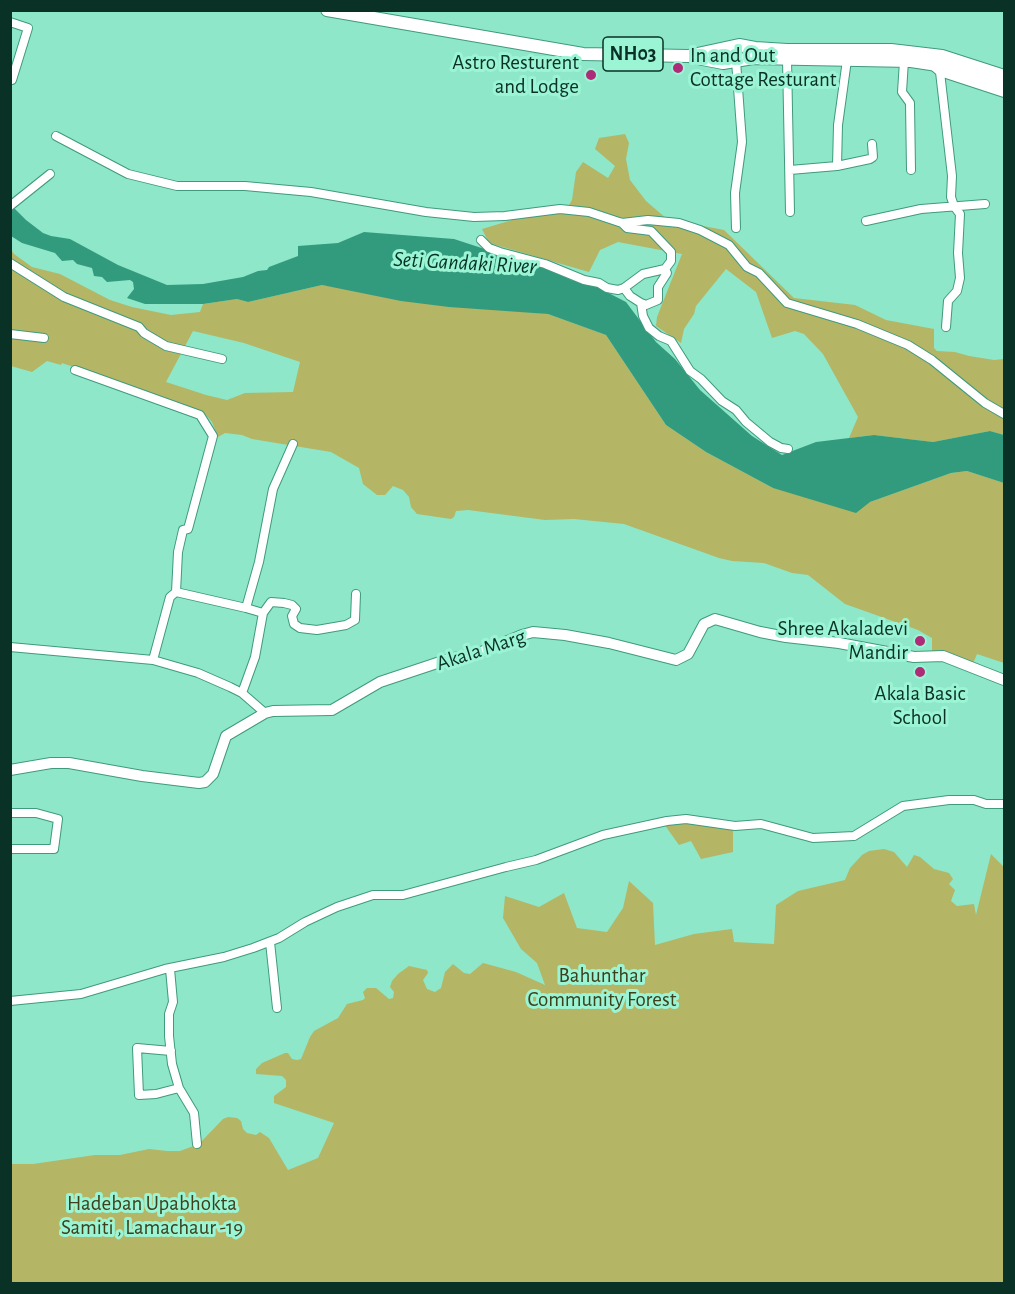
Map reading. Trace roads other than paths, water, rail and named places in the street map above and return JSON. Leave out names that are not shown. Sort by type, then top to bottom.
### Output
[{"type":"highway","name":"NH03","points":[[327,10],[583,54],[688,56],[739,45],[787,50],[900,51],[951,58],[1005,76]]},
{"type":"highway","points":[[688,56],[717,63],[746,58],[904,61],[956,70],[1005,86]]},
{"type":"main road","name":"Akala Marg","points":[[10,770],[51,763],[69,764],[142,776],[205,782],[213,774],[226,736],[265,712],[332,710],[380,682],[449,659],[482,652],[522,634],[533,633],[565,635],[609,643],[676,660],[688,654],[704,624],[715,619],[786,637],[839,643],[914,657],[943,656],[1005,680]]},
{"type":"street","points":[[10,22],[28,28],[12,80]]},
{"type":"street","points":[[787,59],[790,212]]},
{"type":"street","points":[[837,166],[838,125],[848,60]]},
{"type":"street","points":[[736,61],[742,142],[735,193],[736,228]]},
{"type":"street","points":[[904,61],[902,92],[910,103],[911,170]]},
{"type":"street","points":[[945,327],[948,301],[957,291],[960,278],[958,253],[960,214],[951,197],[952,176],[936,68],[1005,93]]},
{"type":"street","points":[[56,136],[128,174],[177,186],[245,186],[312,192],[426,212],[474,217],[504,216],[560,208],[589,212],[622,223],[660,221],[679,223],[700,230],[729,245],[747,267],[759,273],[787,303],[857,324],[908,345],[932,360],[985,403],[1005,414]]},
{"type":"street","points":[[790,170],[837,166],[870,159],[873,157],[872,144]]},
{"type":"street","points":[[10,206],[50,174]]},
{"type":"street","points":[[866,221],[921,209],[985,204]]},
{"type":"street","points":[[481,240],[489,248],[545,264],[584,280],[618,290],[643,274],[665,269],[671,261],[672,252],[651,231],[627,228],[622,223]]},
{"type":"street","points":[[10,263],[64,297],[139,327],[144,333],[166,346],[222,359]]},
{"type":"street","points":[[624,288],[630,296],[646,305],[658,300],[660,294],[658,287],[667,273],[665,269]]},
{"type":"street","points":[[641,303],[643,316],[649,328],[659,336],[671,341],[690,371],[770,442],[788,449]]},
{"type":"street","points":[[10,334],[44,338]]},
{"type":"street","points":[[75,370],[200,415],[213,436],[188,530],[183,530],[178,552],[176,592],[170,597],[153,660]]},
{"type":"street","points":[[246,608],[259,562],[273,489],[293,444]]},
{"type":"street","points":[[176,592],[263,614]]},
{"type":"street","points":[[242,693],[255,657],[263,614],[271,602],[292,605],[296,609],[292,616],[294,624],[300,628],[317,630],[346,625],[355,620],[356,594]]},
{"type":"street","points":[[10,647],[153,660],[198,673],[242,693],[265,712]]},
{"type":"street","points":[[10,1001],[81,994],[170,969],[224,957],[270,942],[304,922],[337,907],[373,895],[403,895],[536,860],[603,835],[667,821],[686,819],[735,826],[761,824],[813,838],[854,836],[903,806],[949,800],[1005,804]]},
{"type":"street","points":[[10,813],[36,813],[58,819],[54,849],[10,849]]},
{"type":"street","points":[[270,942],[277,1008]]},
{"type":"street","points":[[170,969],[173,1002],[169,1014],[175,1079],[194,1113],[197,1144]]},
{"type":"street","points":[[171,1051],[137,1048],[139,1095],[156,1094],[179,1088]]},
{"type":"water","name":"Seti Gandaki River","points":[[10,204],[43,233],[70,239],[118,265],[167,285],[203,284],[243,277],[267,270],[269,267],[298,256],[298,246],[338,243],[364,232],[454,239],[555,272],[571,280],[595,286],[626,302],[656,342],[675,359],[700,390],[752,436],[782,455],[816,442],[874,435],[933,442],[990,431],[1004,435],[1004,483],[967,471],[951,473],[870,502],[856,513],[773,488],[706,452],[666,425],[606,335],[548,314],[401,301],[322,285],[248,302],[237,299],[203,304],[145,304],[127,298],[134,289],[133,282],[130,280],[107,282],[102,277],[94,276],[92,268],[77,264],[73,260],[62,261],[55,253],[22,243],[11,236]]},
{"type":"place","name":"In and Out Cottage Resturant","points":[[678,68]]},
{"type":"place","name":"Astro Resturent and Lodge","points":[[591,75]]},
{"type":"place","name":"Shree Akaladevi Mandir","points":[[920,641]]},
{"type":"place","name":"Akala Basic School","points":[[920,672]]},
{"type":"park label","name":"Bahunthar Community Forest","points":[[602,988]]},
{"type":"park label","name":"Hadeban Upabhokta Samiti , Lamachaur -19","points":[[152,1216]]}]
